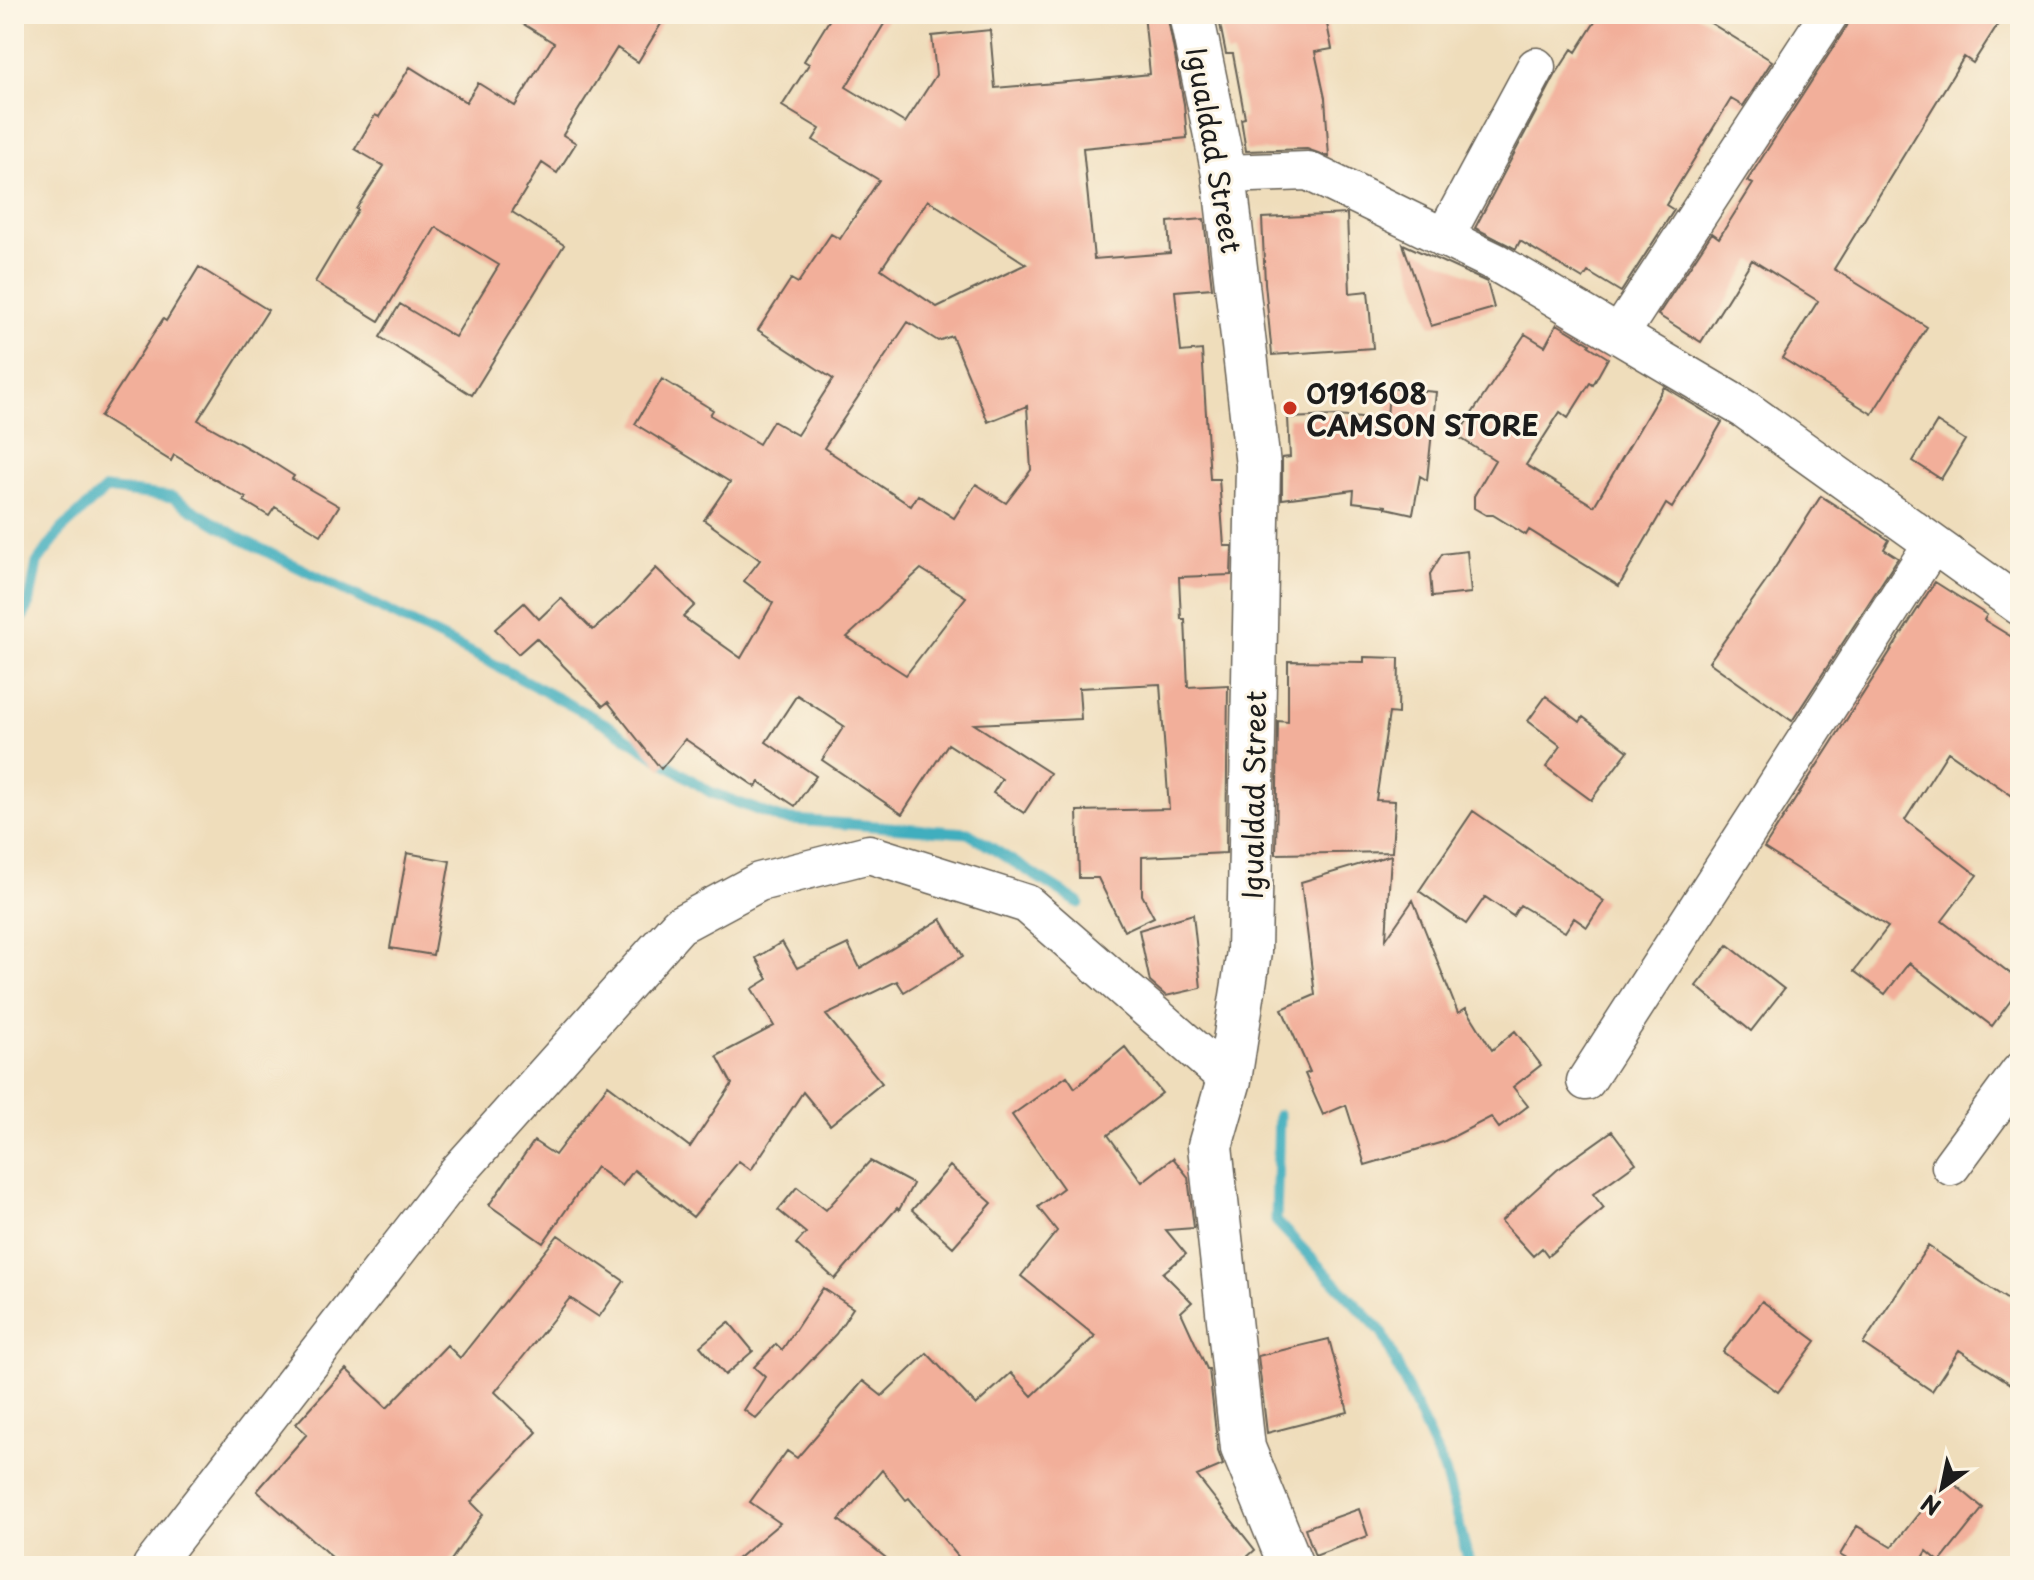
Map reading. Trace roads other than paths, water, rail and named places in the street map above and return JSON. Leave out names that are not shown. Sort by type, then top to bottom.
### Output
[{"type":"street","name":"Igualdad Street","points":[[1191,14],[1224,174],[1258,465],[1249,952],[1229,1080],[1210,1146],[1243,1448],[1291,1566]]},
{"type":"street","points":[[1619,335],[1829,14]]},
{"type":"street","points":[[1444,238],[1536,67]]},
{"type":"street","points":[[1224,174],[1308,171],[1497,263],[1746,410],[2020,606]]},
{"type":"street","points":[[1586,1081],[1932,545]]},
{"type":"street","points":[[152,1566],[469,1160],[679,925],[759,882],[869,854],[1027,904],[1229,1080]]},
{"type":"street","points":[[1951,1166],[2020,1072]]},
{"type":"waterway","points":[[14,634],[29,605],[37,563],[61,530],[106,489],[172,497],[241,539],[484,659],[604,723],[710,792],[781,819],[968,833],[1079,903]]},
{"type":"waterway","points":[[1279,1115],[1276,1221],[1382,1332],[1445,1472],[1470,1566]]},
{"type":"place","name":"0191608 CAMSON STORE","points":[[1290,408]]}]
